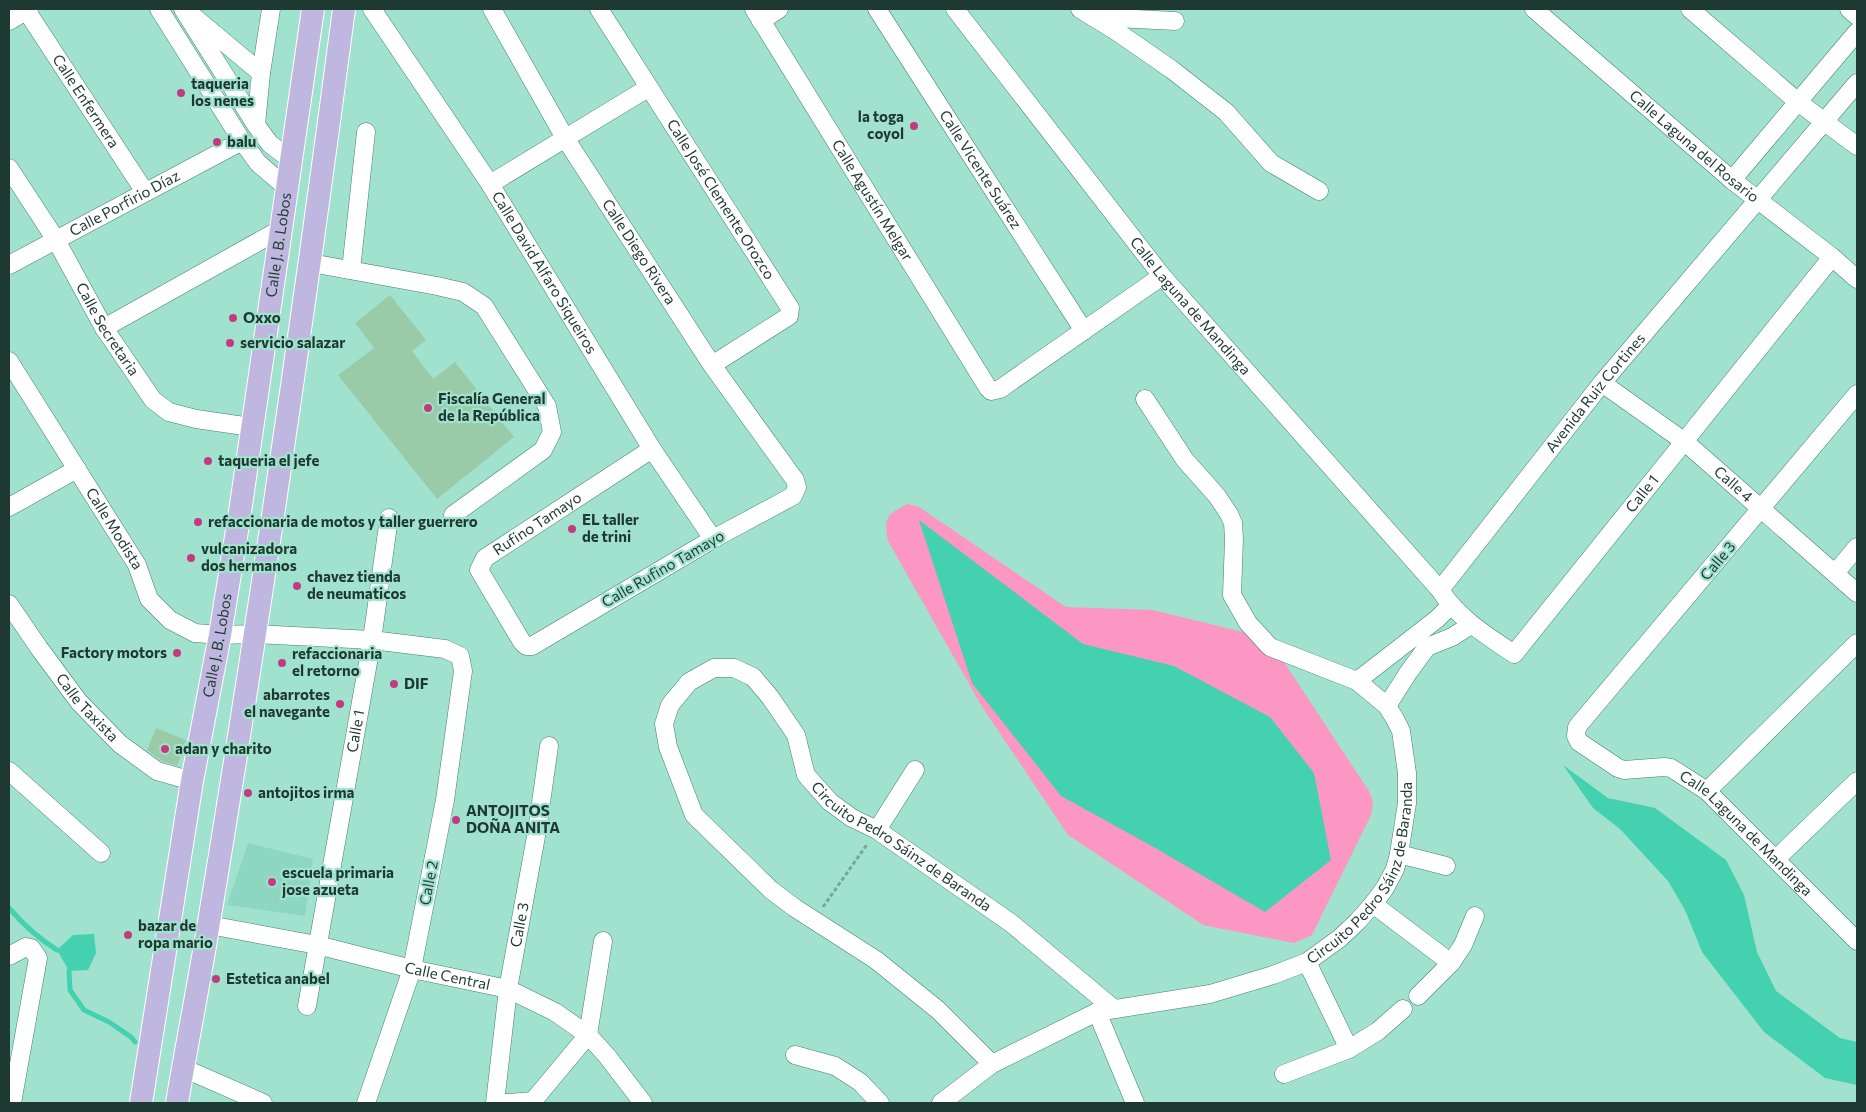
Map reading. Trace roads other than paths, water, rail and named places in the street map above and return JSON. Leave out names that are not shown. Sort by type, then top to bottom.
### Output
[{"type":"main road","name":"Calle J. B. Lobos","points":[[141,1103],[192,781],[220,635],[312,9]]},
{"type":"main road","points":[[177,1103],[209,925],[255,634],[311,263],[344,9]]},
{"type":"street","points":[[159,9],[242,141],[258,163],[287,188]]},
{"type":"street","points":[[183,9],[261,72]]},
{"type":"street","points":[[183,9],[256,125],[270,144],[291,160]]},
{"type":"street","points":[[256,125],[261,72],[271,9]]},
{"type":"street","name":"Calle David Alfaro Siqueiros","points":[[372,9],[490,184],[652,450],[713,539]]},
{"type":"street","name":"Calle Diego Rivera","points":[[492,9],[565,138],[712,364],[795,480],[797,487]]},
{"type":"street","name":"Calle José Clemente Orozco","points":[[599,9],[790,308],[789,316],[712,364]]},
{"type":"street","points":[[758,15],[779,9]]},
{"type":"street","name":"Calle Vicente Suárez","points":[[877,9],[1084,331]]},
{"type":"street","name":"Calle Laguna de Mandinga","points":[[955,9],[1162,276],[1440,590]]},
{"type":"street","name":"Calle Laguna del Rosario","points":[[1534,9],[1732,180],[1832,257],[1857,279]]},
{"type":"street","points":[[1690,9],[1798,102],[1857,146]]},
{"type":"street","points":[[1849,9],[1857,16]]},
{"type":"street","points":[[9,21],[27,10]]},
{"type":"street","name":"Calle Enfermera","points":[[27,10],[145,192]]},
{"type":"street","points":[[1086,13],[1175,21]]},
{"type":"street","points":[[1086,13],[1171,69],[1226,112],[1271,163],[1319,191]]},
{"type":"street","name":"Calle Agustín Melgar","points":[[758,15],[991,391],[1000,389],[1084,331]]},
{"type":"street","points":[[1732,180],[1857,32]]},
{"type":"street","name":"Avenida Ruiz Cortines","points":[[1440,590],[1602,383],[1857,83]]},
{"type":"street","points":[[490,184],[648,88]]},
{"type":"street","points":[[351,270],[366,132]]},
{"type":"street","name":"Calle Porfirio Díaz","points":[[9,265],[242,141]]},
{"type":"street","name":"Calle Secretaria","points":[[9,168],[56,240],[104,328],[153,400],[169,412],[196,419],[251,427]]},
{"type":"street","points":[[104,328],[281,229]]},
{"type":"street","name":"Calle 1","points":[[1440,590],[1450,606],[1471,625],[1514,654],[1832,257]]},
{"type":"street","points":[[311,263],[463,292],[484,306],[547,406],[552,432],[543,450],[453,514]]},
{"type":"street","points":[[1084,331],[1162,276]]},
{"type":"street","name":"Calle Modista","points":[[9,361],[137,565],[149,599],[170,620],[194,633],[372,640],[445,649],[460,656]]},
{"type":"street","name":"Calle 4","points":[[1602,383],[1685,442],[1836,572],[1857,593]]},
{"type":"street","name":"Calle 3","points":[[1577,727],[1857,394]]},
{"type":"street","points":[[1145,399],[1184,460],[1217,496],[1229,514],[1234,539],[1232,595],[1248,624],[1270,647],[1357,681],[1387,706],[1427,647],[1452,637],[1471,625]]},
{"type":"street","name":"Rufino Tamayo","points":[[526,646],[479,570],[480,565],[485,558],[652,450]]},
{"type":"street","points":[[9,507],[77,470]]},
{"type":"street","name":"Calle Rufino Tamayo","points":[[526,646],[532,646],[713,539],[793,496],[797,487]]},
{"type":"street","name":"Calle 1","points":[[307,1006],[316,945],[372,640],[390,518]]},
{"type":"street","points":[[1836,572],[1857,547]]},
{"type":"street","name":"Calle Taxista","points":[[9,604],[38,648],[79,702],[120,744],[157,770],[192,781]]},
{"type":"street","points":[[1357,681],[1437,619],[1450,606]]},
{"type":"street","points":[[1413,636],[1427,647]]},
{"type":"street","points":[[1707,791],[1857,643]]},
{"type":"street","name":"Calle 2","points":[[366,1103],[412,969],[445,800],[463,671],[460,656]]},
{"type":"street","name":"Circuito Pedro Sáinz de Baranda","points":[[992,1064],[938,1010],[884,966],[771,890],[694,815],[668,747],[664,724],[670,705],[689,682],[714,668],[734,668],[753,677],[796,735],[806,775],[819,792],[852,818],[877,830],[1011,923],[1106,1011]]},
{"type":"street","name":"Circuito Pedro Sáinz de Baranda","points":[[942,1103],[992,1064],[1106,1011],[1210,994],[1273,976],[1307,962],[1340,938],[1374,904],[1385,888],[1399,854],[1407,803],[1405,748],[1401,731],[1387,706]]},
{"type":"street","name":"Calle Laguna de Mandinga","points":[[1577,727],[1576,736],[1579,742],[1618,768],[1624,770],[1664,766],[1707,791],[1857,942]]},
{"type":"street","name":"Calle 3","points":[[495,1103],[508,989],[537,831],[549,746]]},
{"type":"street","points":[[877,830],[915,770]]},
{"type":"street","points":[[9,771],[101,853]]},
{"type":"street","points":[[1776,859],[1857,781]]},
{"type":"street","points":[[1399,854],[1446,866]]},
{"type":"street","points":[[1374,904],[1451,963]]},
{"type":"street","points":[[1418,996],[1451,963],[1463,945],[1475,916]]},
{"type":"street","name":"Calle Central","points":[[209,925],[316,945],[412,969],[508,989],[555,1012],[588,1035],[608,1056],[637,1101]]},
{"type":"street","points":[[507,1103],[533,1101],[588,1035],[603,941]]},
{"type":"street","points":[[9,956],[26,947],[31,948],[38,958],[12,1103]]},
{"type":"street","points":[[1307,962],[1349,1049]]},
{"type":"street","points":[[1284,1074],[1349,1049],[1378,1031],[1403,1009]]},
{"type":"street","points":[[1106,1011],[1135,1103]]},
{"type":"street","points":[[795,1055],[835,1066],[860,1082],[880,1103]]},
{"type":"street","points":[[183,1068],[263,1103]]},
{"type":"waterway","points":[[9,908],[32,931],[57,950]]},
{"type":"waterway","points":[[69,971],[70,990],[84,1010],[109,1022],[131,1037],[135,1042]]},
{"type":"place","name":"taqueria los nenes","points":[[181,93]]},
{"type":"place","name":"la toga coyol","points":[[914,126]]},
{"type":"place","name":"balu","points":[[217,142]]},
{"type":"place","name":"Oxxo","points":[[233,318]]},
{"type":"place","name":"servicio salazar","points":[[230,343]]},
{"type":"place","name":"Fiscalía General de la República","points":[[428,408]]},
{"type":"place","name":"taqueria el jefe","points":[[208,461]]},
{"type":"place","name":"refaccionaria de motos y taller guerrero","points":[[198,522]]},
{"type":"place","name":"EL taller de trini","points":[[572,529]]},
{"type":"place","name":"vulcanizadora dos hermanos","points":[[191,558]]},
{"type":"place","name":"chavez tienda de neumaticos","points":[[297,586]]},
{"type":"place","name":"Factory motors","points":[[177,653]]},
{"type":"place","name":"refaccionaria el retorno","points":[[282,663]]},
{"type":"place","name":"DIF","points":[[394,684]]},
{"type":"place","name":"abarrotes el navegante","points":[[340,704]]},
{"type":"place","name":"adan y charito","points":[[165,749]]},
{"type":"place","name":"antojitos irma","points":[[248,793]]},
{"type":"place","name":"ANTOJITOS DOÑA ANITA","points":[[456,820]]},
{"type":"place","name":"escuela primaria jose azueta","points":[[272,882]]},
{"type":"place","name":"bazar de ropa mario","points":[[128,935]]},
{"type":"place","name":"Estetica anabel","points":[[216,979]]}]
